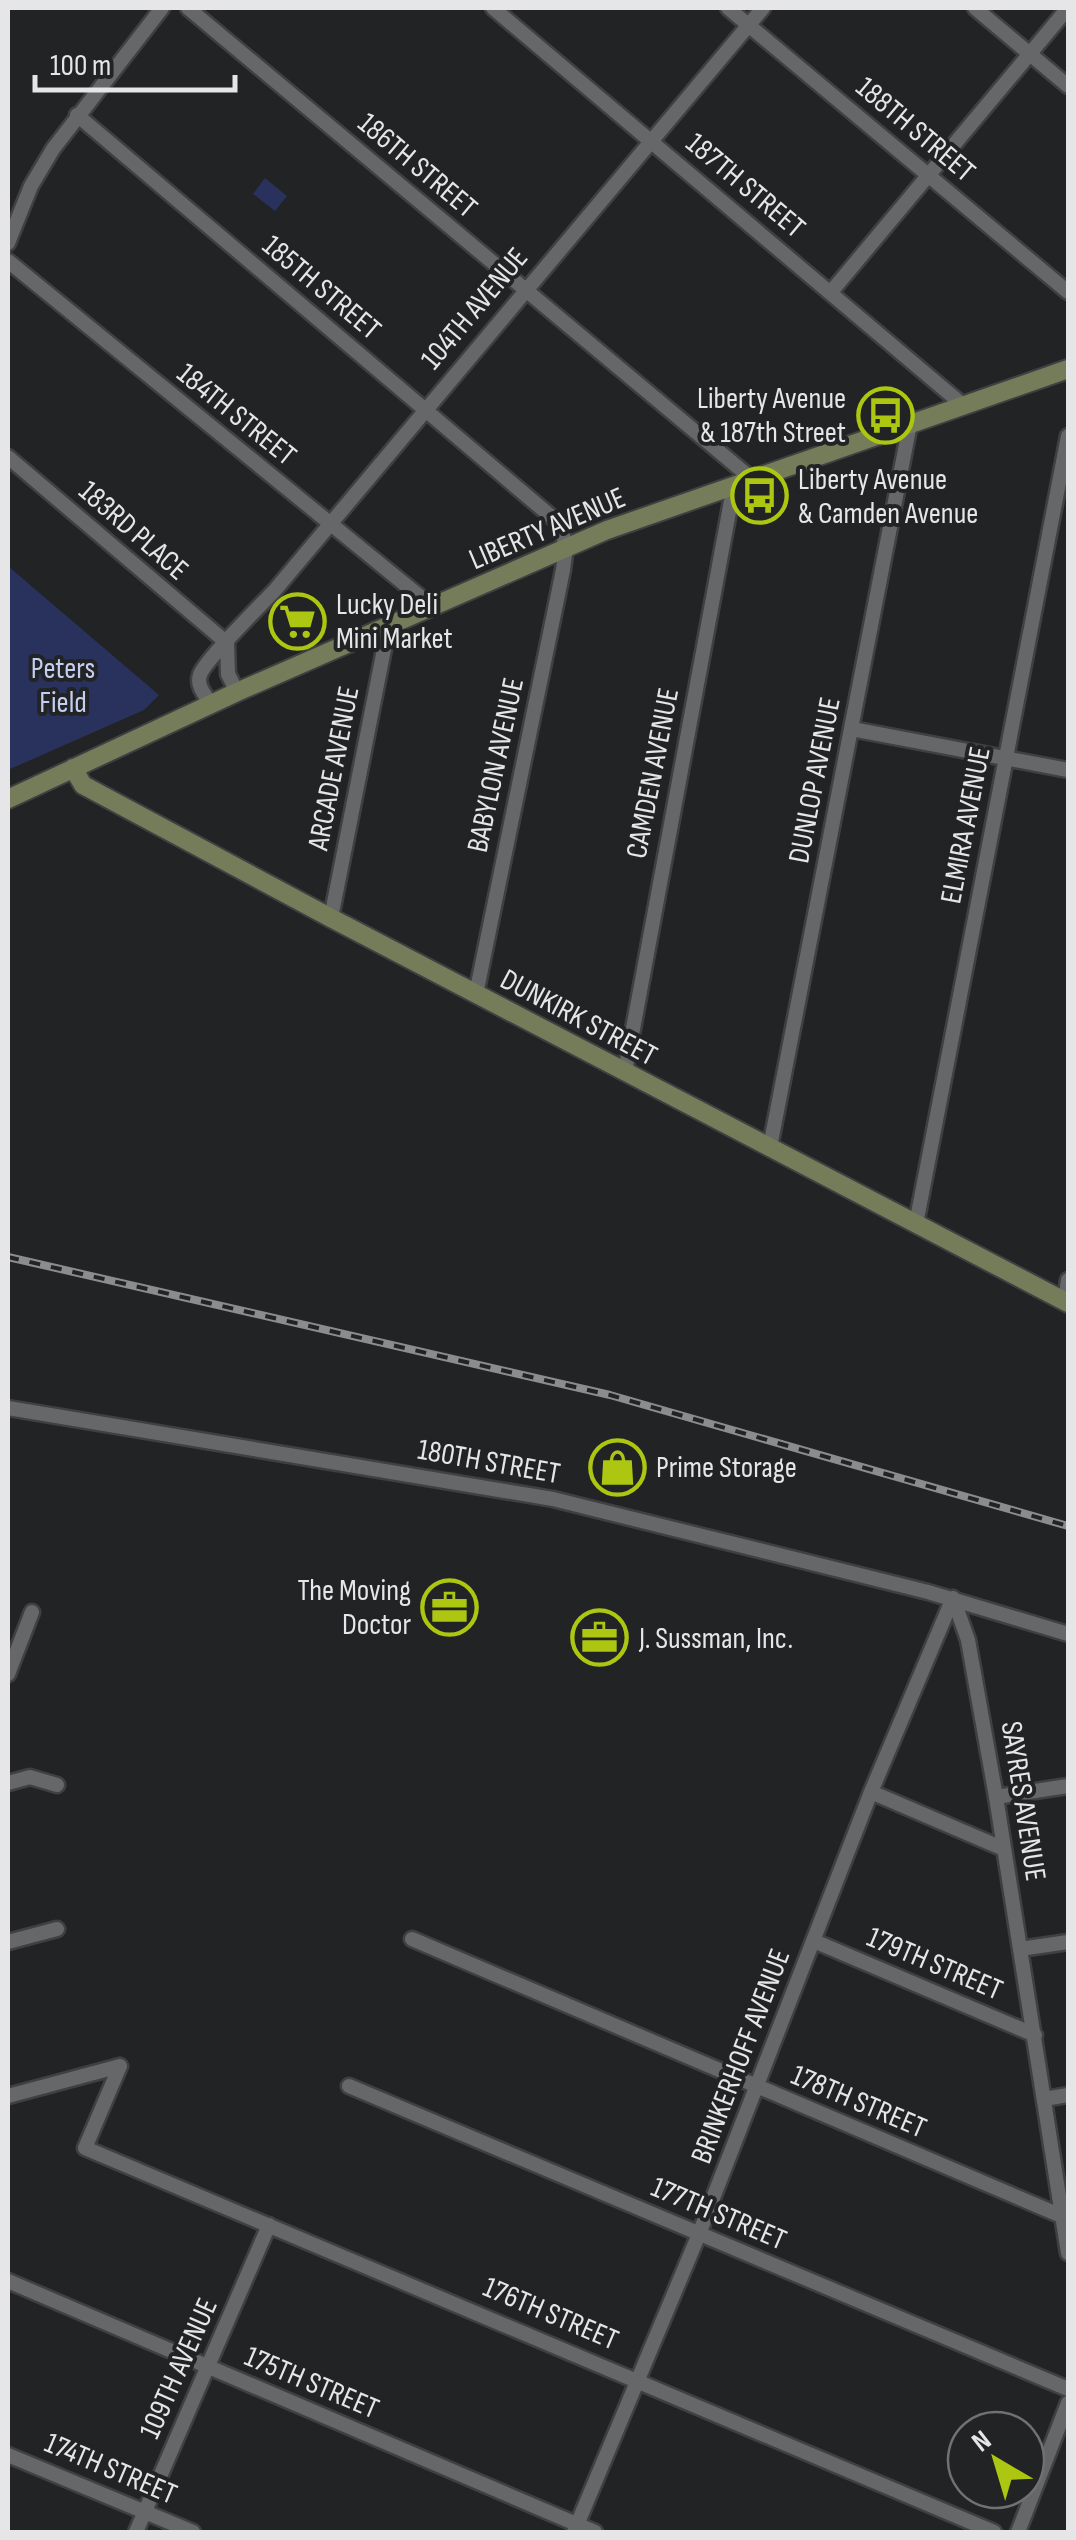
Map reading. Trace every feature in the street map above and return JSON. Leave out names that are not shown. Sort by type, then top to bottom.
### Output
[{"type":"main road","name":"LIBERTY AVENUE","points":[[8,799],[211,704],[566,547],[1068,369]]},
{"type":"main road","name":"DUNKIRK STREET","points":[[73,768],[83,785],[1067,1302]]},
{"type":"street","points":[[8,242],[31,186],[77,116],[162,8]]},
{"type":"street","name":"186TH STREET","points":[[188,8],[526,291],[743,482]]},
{"type":"street","name":"187TH STREET","points":[[493,8],[964,406]]},
{"type":"street","name":"188TH STREET","points":[[728,8],[1068,292]]},
{"type":"street","name":"104TH AVENUE","points":[[211,704],[199,686],[200,675],[209,660],[328,525],[763,8]]},
{"type":"street","points":[[975,8],[1068,86]]},
{"type":"street","points":[[831,292],[1068,8]]},
{"type":"street","name":"185TH STREET","points":[[77,116],[560,524],[566,547]]},
{"type":"street","name":"184TH STREET","points":[[8,261],[434,608]]},
{"type":"street","name":"DUNLOP AVENUE","points":[[770,1146],[910,424]]},
{"type":"street","name":"ELMIRA AVENUE","points":[[916,1224],[1068,436]]},
{"type":"street","name":"183RD PLACE","points":[[8,457],[226,643]]},
{"type":"street","name":"CAMDEN AVENUE","points":[[624,1072],[743,482]]},
{"type":"street","name":"BABYLON AVENUE","points":[[476,994],[566,547]]},
{"type":"street","name":"ARCADE AVENUE","points":[[331,918],[388,628]]},
{"type":"street","points":[[226,643],[228,674],[238,692]]},
{"type":"street","points":[[852,730],[1068,770]]},
{"type":"street","points":[[1067,1302],[1068,1280]]},
{"type":"street","name":"180TH STREET","points":[[8,1408],[553,1499],[953,1598],[1068,1634]]},
{"type":"street","name":"BRINKERHOFF AVENUE","points":[[576,2529],[699,2234],[872,1792],[953,1598]]},
{"type":"street","name":"SAYRES AVENUE","points":[[953,1598],[968,1640],[996,1797],[1068,2250]]},
{"type":"street","points":[[8,1674],[32,1612]]},
{"type":"street","points":[[8,1783],[30,1777],[58,1785]]},
{"type":"street","points":[[996,1797],[1068,1786]]},
{"type":"street","points":[[872,1792],[1004,1849]]},
{"type":"street","points":[[8,1942],[57,1929]]},
{"type":"street","name":"178TH STREET","points":[[412,1939],[1064,2218]]},
{"type":"street","name":"179TH STREET","points":[[814,1941],[1035,2035]]},
{"type":"street","name":"179TH STREET","points":[[1020,1949],[1068,1942]]},
{"type":"street","name":"176TH STREET","points":[[8,2096],[120,2066],[85,2148],[994,2532]]},
{"type":"street","name":"177TH STREET","points":[[349,2086],[1068,2389]]},
{"type":"street","points":[[1044,2099],[1068,2095]]},
{"type":"street","name":"109TH AVENUE","points":[[136,2532],[269,2225]]},
{"type":"street","name":"175TH STREET","points":[[8,2282],[576,2529],[595,2532]]},
{"type":"street","points":[[1018,2532],[1068,2402]]},
{"type":"street","name":"174TH STREET","points":[[8,2454],[194,2532]]},
{"type":"green space","points":[[265,178],[287,196],[275,211],[253,194]]},
{"type":"green space","name":"Peters Field","points":[[8,566],[159,695],[144,710],[8,770]]},
{"type":"railway","points":[[8,1257],[610,1395],[1068,1526]]},
{"type":"place","name":"Liberty Avenue & 187th Street","points":[[885,415]]},
{"type":"place","name":"Liberty Avenue & Camden Avenue","points":[[759,496]]},
{"type":"place","name":"Lucky Deli Mini Market","points":[[297,621]]},
{"type":"place","name":"Prime Storage","points":[[617,1467]]},
{"type":"place","name":"The Moving Doctor","points":[[450,1607]]},
{"type":"place","name":"J. Sussman, Inc.","points":[[600,1638]]}]
